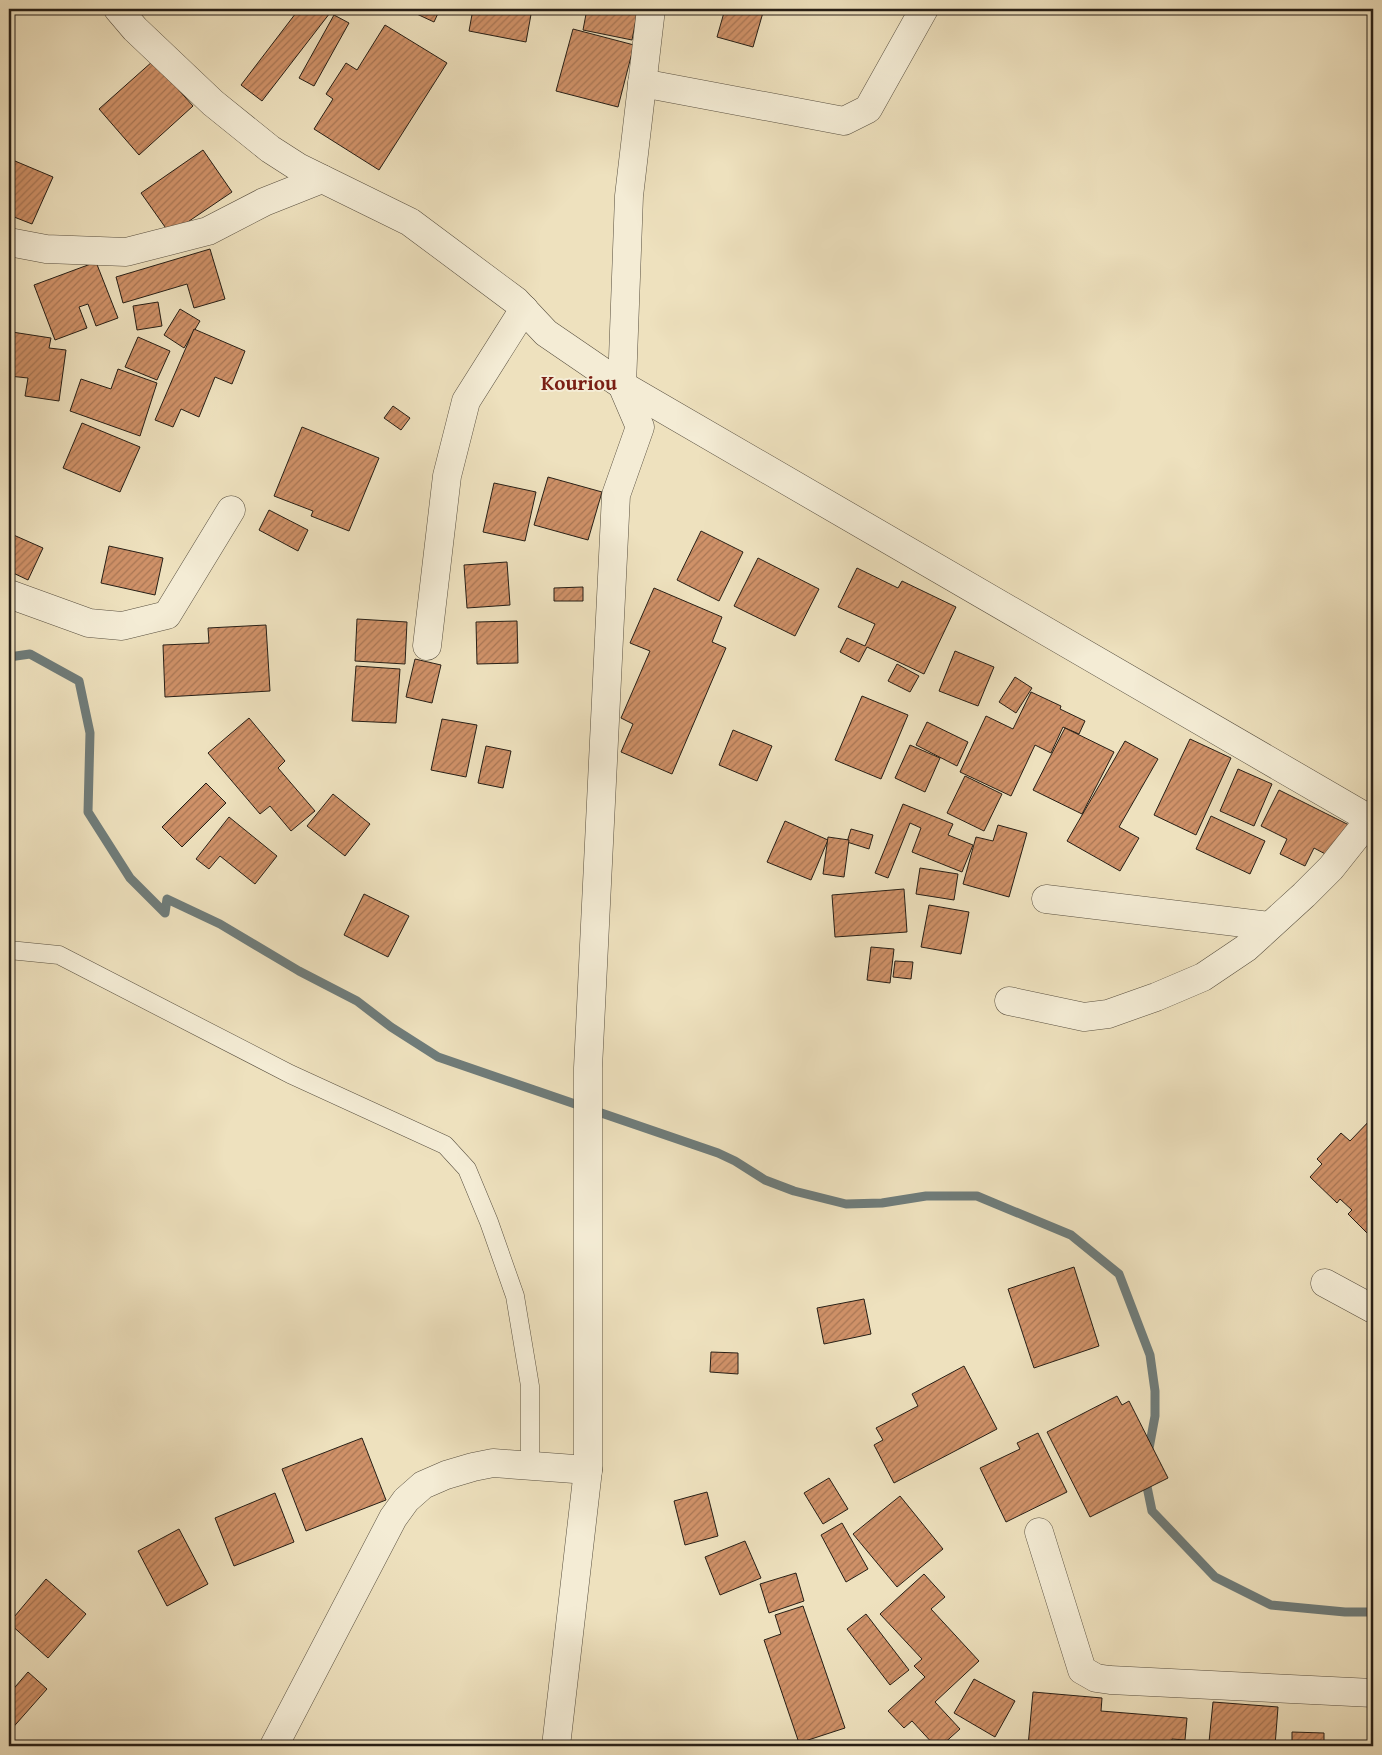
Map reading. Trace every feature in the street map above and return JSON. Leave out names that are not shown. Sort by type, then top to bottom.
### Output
[{"type":"street","points":[[118,9],[135,29],[213,103],[270,149],[298,167],[410,222],[516,301],[546,333],[622,385],[1371,820],[1331,868],[1304,895],[1246,948],[1203,976],[1156,997],[1108,1014],[1084,1017],[1009,1001]]},
{"type":"street","points":[[556,1746],[588,1470],[588,1068],[616,495],[640,427],[622,385],[629,196],[651,9]]},
{"type":"street","points":[[642,82],[844,121],[868,109],[924,9]]},
{"type":"street","points":[[9,242],[46,249],[126,252],[208,231],[264,202],[322,179]]},
{"type":"street","points":[[427,646],[447,476],[466,400],[524,309]]},
{"type":"street","points":[[9,594],[89,623],[122,626],[167,614],[230,510]]},
{"type":"street","points":[[1046,899],[1269,926]]},
{"type":"street","points":[[1325,1282],[1373,1309]]},
{"type":"street","points":[[274,1746],[393,1518],[406,1500],[423,1486],[446,1475],[493,1463],[588,1470]]},
{"type":"street","points":[[1039,1532],[1082,1670],[1096,1678],[1373,1693]]},
{"type":"lane","points":[[9,950],[59,955],[290,1074],[445,1145],[467,1169],[489,1222],[515,1296],[530,1386],[530,1466]]},
{"type":"building","points":[[299,9],[333,9],[262,101],[241,85]]},
{"type":"building","points":[[406,9],[440,9],[434,22]]},
{"type":"building","points":[[473,9],[532,9],[526,42],[469,31]]},
{"type":"building","points":[[587,9],[638,9],[632,40],[583,30]]},
{"type":"building","points":[[725,9],[764,9],[753,47],[717,37]]},
{"type":"building","points":[[334,15],[349,23],[314,86],[299,78]]},
{"type":"building","points":[[385,25],[447,63],[379,170],[314,129],[333,99],[326,94],[346,63],[357,70]]},
{"type":"building","points":[[573,29],[634,45],[618,107],[556,91]]},
{"type":"building","points":[[153,61],[193,106],[139,155],[99,109]]},
{"type":"building","points":[[203,150],[232,192],[170,234],[141,193]]},
{"type":"building","points":[[15,161],[53,177],[32,224],[9,215],[9,175]]},
{"type":"building","points":[[210,249],[225,299],[194,308],[187,284],[123,303],[116,277]]},
{"type":"building","points":[[96,262],[118,318],[96,326],[88,304],[79,307],[87,328],[55,340],[34,285]]},
{"type":"building","points":[[158,302],[162,326],[137,330],[133,306]]},
{"type":"building","points":[[180,309],[200,321],[184,348],[164,335]]},
{"type":"building","points":[[194,329],[245,351],[232,384],[215,377],[199,417],[181,409],[173,427],[155,420]]},
{"type":"building","points":[[12,332],[51,338],[49,348],[66,350],[59,401],[25,396],[28,378],[9,376]]},
{"type":"building","points":[[138,337],[170,351],[157,380],[125,367]]},
{"type":"building","points":[[118,369],[157,383],[140,436],[70,411],[81,379],[111,389]]},
{"type":"building","points":[[393,406],[410,418],[401,430],[384,418]]},
{"type":"building","points":[[82,423],[140,447],[120,492],[63,468]]},
{"type":"building","points":[[302,427],[379,458],[349,531],[311,516],[313,511],[274,496]]},
{"type":"building","points":[[548,477],[602,492],[588,540],[534,525]]},
{"type":"building","points":[[494,483],[536,492],[525,541],[483,532]]},
{"type":"building","points":[[269,510],[308,530],[298,551],[259,530]]},
{"type":"building","points":[[701,531],[743,552],[719,601],[677,580]]},
{"type":"building","points":[[9,533],[43,548],[28,580],[9,571]]},
{"type":"building","points":[[109,546],[163,558],[155,595],[101,583]]},
{"type":"building","points":[[758,558],[819,589],[795,636],[734,606]]},
{"type":"building","points":[[507,562],[510,605],[467,608],[464,565]]},
{"type":"building","points":[[857,568],[898,588],[902,581],[956,607],[924,674],[867,647],[859,662],[840,652],[847,638],[865,646],[875,624],[838,607]]},
{"type":"building","points":[[583,587],[583,601],[554,601],[554,588]]},
{"type":"building","points":[[654,588],[722,617],[712,642],[726,648],[672,774],[621,752],[633,724],[621,718],[650,651],[630,643]]},
{"type":"building","points":[[357,619],[407,622],[405,664],[355,661]]},
{"type":"building","points":[[517,621],[518,663],[477,664],[476,622]]},
{"type":"building","points":[[266,625],[270,691],[165,697],[163,645],[209,643],[208,628]]},
{"type":"building","points":[[955,651],[994,667],[978,706],[939,691]]},
{"type":"building","points":[[415,659],[441,665],[432,703],[406,697]]},
{"type":"building","points":[[897,664],[919,676],[910,692],[888,681]]},
{"type":"building","points":[[356,666],[400,669],[396,723],[352,721]]},
{"type":"building","points":[[1015,677],[1032,688],[1016,713],[999,702]]},
{"type":"building","points":[[1031,692],[1061,706],[1060,709],[1085,721],[1079,734],[1063,727],[1051,753],[1035,745],[1011,796],[960,772],[986,716],[1013,729]]},
{"type":"building","points":[[862,696],[908,715],[881,779],[835,760]]},
{"type":"building","points":[[249,718],[285,761],[278,768],[315,811],[291,831],[270,806],[260,814],[208,753]]},
{"type":"building","points":[[442,719],[477,725],[466,777],[431,770]]},
{"type":"building","points":[[927,722],[968,742],[957,766],[916,745]]},
{"type":"building","points":[[1065,728],[1114,752],[1082,814],[1033,790]]},
{"type":"building","points":[[733,730],[772,746],[757,781],[719,765]]},
{"type":"building","points":[[1190,739],[1231,758],[1196,835],[1154,815]]},
{"type":"building","points":[[1125,741],[1158,759],[1119,827],[1139,838],[1120,871],[1067,841]]},
{"type":"building","points":[[910,745],[940,758],[925,792],[895,778]]},
{"type":"building","points":[[486,746],[511,751],[503,788],[478,783]]},
{"type":"building","points":[[1238,769],[1272,784],[1254,826],[1220,811]]},
{"type":"building","points":[[965,776],[1002,794],[984,831],[947,813]]},
{"type":"building","points":[[206,783],[226,803],[182,847],[162,827]]},
{"type":"building","points":[[1279,790],[1349,825],[1333,858],[1314,848],[1305,866],[1280,854],[1287,839],[1261,826]]},
{"type":"building","points":[[333,794],[370,824],[345,856],[307,826]]},
{"type":"building","points":[[903,804],[953,824],[948,835],[973,845],[962,872],[912,852],[921,828],[910,823],[888,878],[875,873]]},
{"type":"building","points":[[1211,816],[1265,841],[1250,874],[1196,849]]},
{"type":"building","points":[[229,817],[277,856],[255,884],[220,856],[209,869],[196,859]]},
{"type":"building","points":[[785,821],[828,840],[811,880],[767,862]]},
{"type":"building","points":[[998,825],[1027,833],[1009,897],[963,884],[976,837],[993,841]]},
{"type":"building","points":[[851,829],[873,835],[869,849],[847,842]]},
{"type":"building","points":[[828,837],[849,840],[844,877],[823,874]]},
{"type":"building","points":[[920,868],[958,874],[954,900],[916,894]]},
{"type":"building","points":[[904,889],[907,932],[835,937],[832,895]]},
{"type":"building","points":[[364,894],[409,916],[388,957],[344,935]]},
{"type":"building","points":[[929,905],[969,912],[961,954],[921,947]]},
{"type":"building","points":[[871,947],[894,949],[890,983],[867,980]]},
{"type":"building","points":[[895,961],[913,962],[911,979],[893,977]]},
{"type":"building","points":[[1373,1117],[1373,1234],[1371,1231],[1368,1234],[1348,1214],[1352,1210],[1340,1199],[1337,1203],[1310,1177],[1322,1164],[1317,1159],[1341,1133],[1350,1141]]},
{"type":"building","points":[[1074,1267],[1099,1346],[1034,1368],[1008,1289]]},
{"type":"building","points":[[864,1299],[871,1334],[824,1344],[817,1308]]},
{"type":"building","points":[[711,1352],[738,1353],[738,1374],[710,1372]]},
{"type":"building","points":[[964,1366],[997,1429],[894,1483],[874,1445],[883,1440],[876,1428],[918,1406],[912,1394]]},
{"type":"building","points":[[1117,1396],[1122,1405],[1129,1401],[1168,1478],[1090,1517],[1047,1432]]},
{"type":"building","points":[[1038,1433],[1067,1492],[1006,1522],[980,1468],[1020,1449],[1017,1443]]},
{"type":"building","points":[[362,1438],[386,1500],[306,1531],[282,1469]]},
{"type":"building","points":[[829,1478],[848,1509],[823,1524],[804,1493]]},
{"type":"building","points":[[707,1492],[718,1536],[685,1545],[674,1501]]},
{"type":"building","points":[[275,1493],[294,1542],[234,1566],[215,1518]]},
{"type":"building","points":[[900,1496],[943,1549],[897,1587],[853,1534]]},
{"type":"building","points":[[842,1523],[868,1569],[846,1582],[821,1535]]},
{"type":"building","points":[[179,1529],[208,1584],[167,1606],[138,1551]]},
{"type":"building","points":[[745,1541],[761,1578],[720,1595],[705,1557]]},
{"type":"building","points":[[796,1573],[804,1601],[769,1613],[760,1584]]},
{"type":"building","points":[[924,1574],[945,1597],[931,1609],[979,1661],[935,1702],[960,1729],[941,1746],[935,1746],[912,1721],[904,1728],[888,1711],[925,1677],[914,1666],[922,1659],[880,1614]]},
{"type":"building","points":[[46,1579],[86,1614],[48,1658],[9,1623]]},
{"type":"building","points":[[803,1606],[845,1728],[799,1743],[764,1640],[781,1634],[775,1615]]},
{"type":"building","points":[[866,1614],[909,1670],[890,1685],[847,1629]]},
{"type":"building","points":[[28,1672],[47,1689],[9,1732],[9,1694]]},
{"type":"building","points":[[974,1679],[1015,1701],[995,1737],[954,1713]]},
{"type":"building","points":[[1033,1692],[1102,1698],[1101,1711],[1187,1718],[1185,1740],[1172,1739],[1171,1746],[1028,1746]]},
{"type":"building","points":[[1213,1702],[1278,1707],[1275,1746],[1209,1742]]},
{"type":"building","points":[[1292,1732],[1324,1733],[1324,1746],[1292,1746]]},
{"type":"waterway","points":[[9,657],[30,654],[79,681],[90,733],[88,812],[130,878],[165,913],[167,899],[220,924],[299,971],[357,1001],[391,1027],[438,1057],[718,1153],[735,1161],[765,1180],[794,1191],[846,1204],[882,1203],[926,1196],[977,1196],[1071,1235],[1119,1274],[1150,1355],[1155,1391],[1155,1416],[1148,1454]]},
{"type":"waterway","points":[[1145,1477],[1152,1511],[1215,1577],[1271,1605],[1345,1612],[1373,1612]]},
{"type":"district","name":"Kouriou","points":[[579,382]]}]
